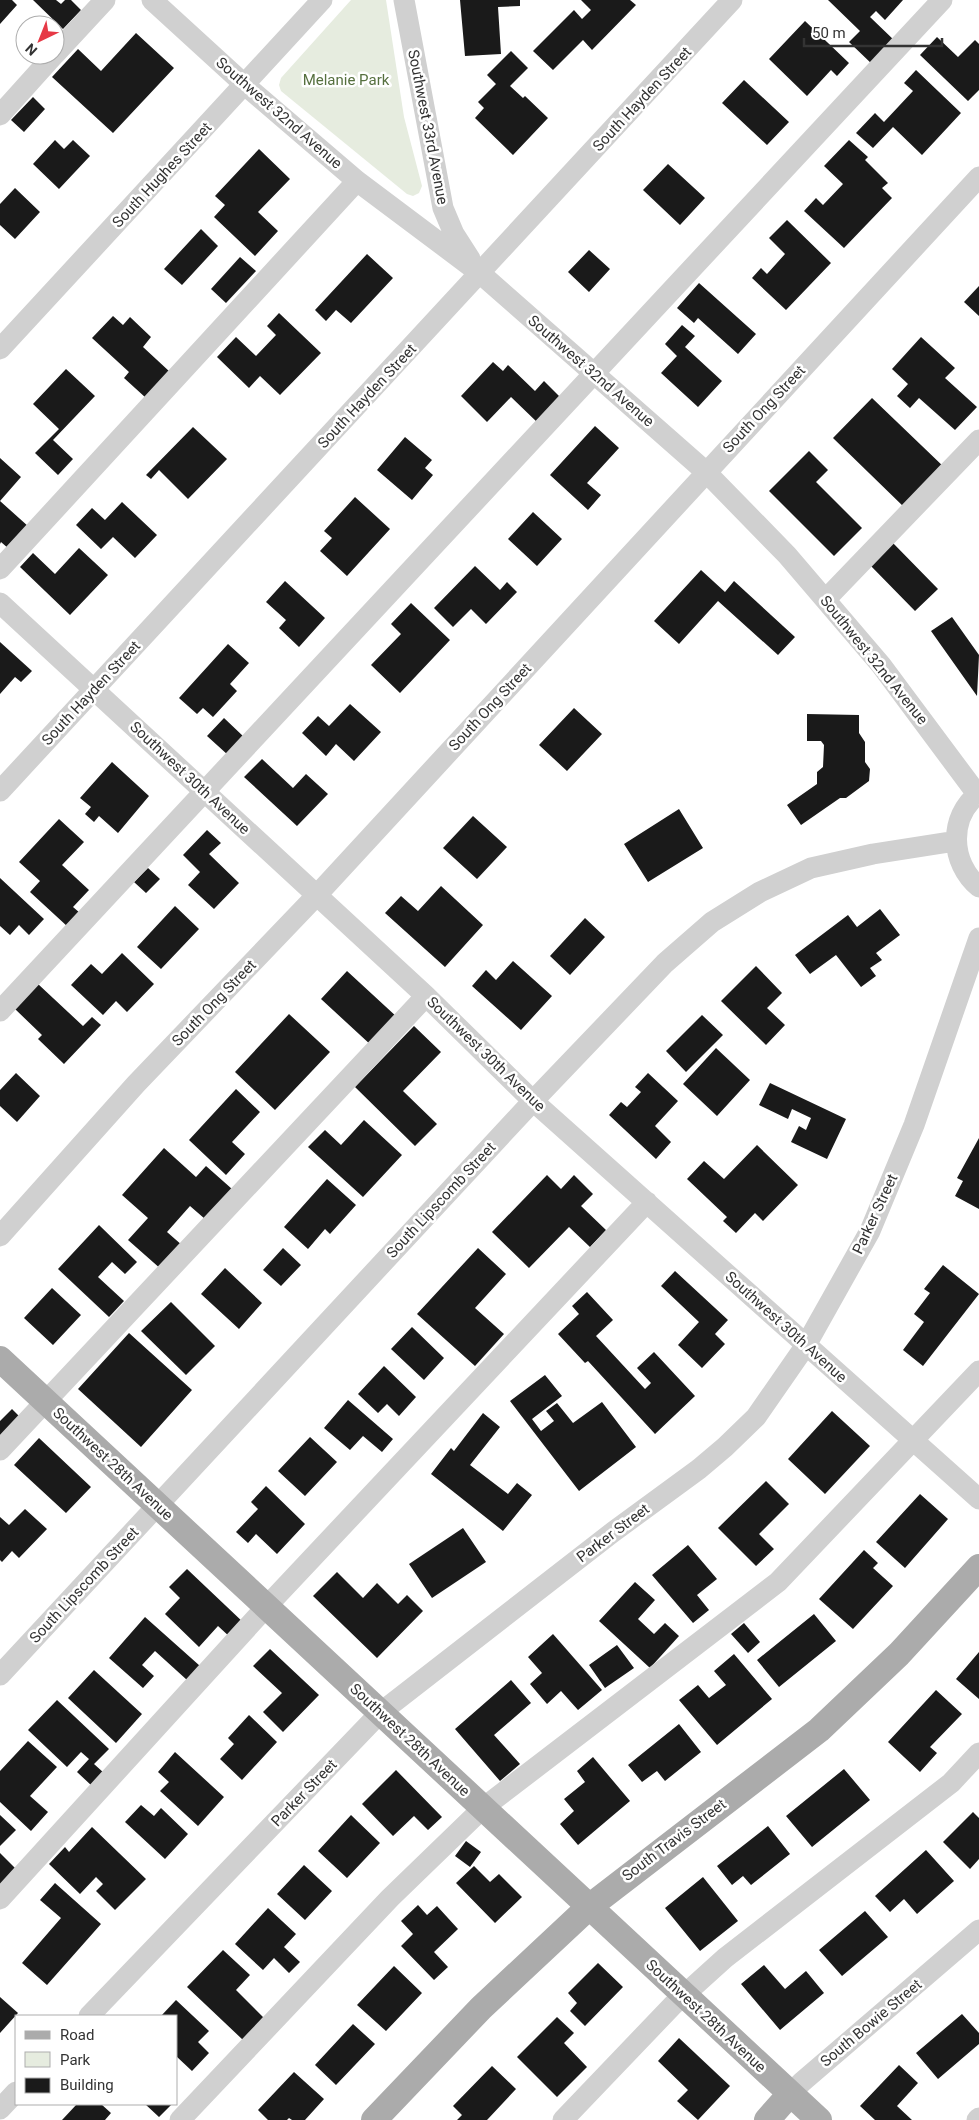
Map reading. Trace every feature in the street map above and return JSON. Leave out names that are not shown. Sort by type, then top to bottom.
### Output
[{"type":"main road","name":"Southwest 28th Avenue","points":[[0,1359],[157,1507],[267,1606],[683,1995],[820,2120]]},
{"type":"main road","name":"South Travis Street","points":[[374,2120],[481,2008],[589,1907],[819,1730],[892,1660],[979,1567]]},
{"type":"main road","name":"South Bowie Street","points":[[767,2120],[790,2094]]},
{"type":"street","points":[[65,44],[105,0]]},
{"type":"street","name":"Southwest 32nd Avenue","points":[[152,0],[245,85],[358,181],[481,274],[706,472],[788,555],[826,599],[881,665],[978,794]]},
{"type":"street","name":"South Hughes Street","points":[[0,349],[322,0]]},
{"type":"street","name":"Southwest 33rd Avenue","points":[[404,0],[443,208],[454,234],[481,274]]},
{"type":"street","name":"South Hayden Street","points":[[0,791],[481,274],[732,0]]},
{"type":"street","points":[[0,1011],[942,0]]},
{"type":"street","points":[[0,115],[46,65]]},
{"type":"street","name":"South Ong Street","points":[[0,1236],[136,1084],[316,896],[979,177]]},
{"type":"street","points":[[0,569],[358,181]]},
{"type":"street","points":[[826,599],[979,440]]},
{"type":"street","name":"Southwest 30th Avenue","points":[[0,603],[426,996],[534,1101],[979,1499]]},
{"type":"street","points":[[978,794],[962,815],[956,841],[962,868],[979,887]]},
{"type":"street","name":"South Lipscomb Street","points":[[0,1675],[534,1101],[665,963],[712,922],[760,892],[811,868],[873,854],[956,841]]},
{"type":"street","name":"Parker Street","points":[[90,2015],[380,1713],[725,1447],[756,1417],[806,1345],[870,1231],[914,1125],[979,938]]},
{"type":"street","points":[[0,1450],[426,996]]},
{"type":"street","points":[[0,1899],[267,1606],[648,1202]]},
{"type":"street","points":[[180,2120],[390,1898],[483,1808],[778,1582],[979,1371]]},
{"type":"street","points":[[563,2120],[683,1995],[725,1958],[951,1783],[979,1753]]},
{"type":"street","name":"South Bowie Street","points":[[790,2094],[979,1930]]},
{"type":"street","points":[[0,2109],[15,2093]]},
{"type":"green space","name":"Melanie Park","points":[[351,0],[386,0],[404,117],[422,186],[419,193],[413,196],[407,194],[281,91],[279,85],[281,78]]},
{"type":"building","points":[[0,0],[12,0],[17,5],[0,24]]},
{"type":"building","points":[[33,0],[56,0],[61,4],[65,0],[71,0],[81,10],[65,27],[65,15],[49,15]]},
{"type":"building","points":[[460,0],[520,0],[520,6],[498,7],[501,54],[465,56]]},
{"type":"building","points":[[581,0],[630,0],[636,5],[592,50],[583,40],[553,70],[533,51],[574,10],[582,19],[591,10]]},
{"type":"building","points":[[828,0],[903,0],[885,20],[876,11],[870,17],[896,42],[874,66],[849,42],[860,31]]},
{"type":"building","points":[[805,21],[849,63],[837,76],[831,70],[807,96],[769,59]]},
{"type":"building","points":[[136,33],[174,68],[113,133],[52,77],[78,49],[101,71]]},
{"type":"building","points":[[937,37],[958,57],[975,40],[979,44],[979,90],[968,101],[920,55]]},
{"type":"building","points":[[511,51],[528,68],[510,86],[523,98],[525,96],[548,118],[513,155],[475,118],[484,108],[478,102],[496,84],[487,75]]},
{"type":"building","points":[[916,70],[961,113],[922,155],[893,127],[873,148],[856,133],[875,113],[884,122],[913,91],[904,83]]},
{"type":"building","points":[[744,80],[789,122],[767,145],[722,103]]},
{"type":"building","points":[[33,97],[45,109],[24,132],[11,120]]},
{"type":"building","points":[[55,140],[64,149],[73,140],[90,156],[59,189],[33,164]]},
{"type":"building","points":[[849,140],[868,157],[865,160],[888,183],[882,188],[892,198],[844,248],[804,211],[816,198],[823,205],[843,184],[824,166]]},
{"type":"building","points":[[259,149],[290,179],[258,212],[278,231],[255,256],[214,217],[225,205],[215,196]]},
{"type":"building","points":[[668,164],[705,198],[680,225],[643,190]]},
{"type":"building","points":[[15,188],[40,212],[15,239],[0,225],[0,204]]},
{"type":"building","points":[[787,220],[831,263],[786,310],[752,278],[761,268],[767,274],[785,254],[769,238]]},
{"type":"building","points":[[201,229],[218,246],[182,285],[164,269]]},
{"type":"building","points":[[589,250],[610,269],[589,292],[568,272]]},
{"type":"building","points":[[367,254],[393,278],[351,323],[336,310],[326,321],[315,310]]},
{"type":"building","points":[[240,257],[256,271],[226,303],[211,289]]},
{"type":"building","points":[[699,283],[756,334],[738,354],[698,318],[694,323],[677,308]]},
{"type":"building","points":[[979,286],[979,316],[964,302]]},
{"type":"building","points":[[279,313],[321,353],[280,395],[260,376],[249,388],[217,357],[236,337],[256,356],[276,335],[267,326]]},
{"type":"building","points":[[113,316],[123,325],[130,317],[151,337],[143,347],[170,372],[146,398],[124,378],[129,372],[92,338]]},
{"type":"building","points":[[682,325],[695,336],[685,347],[722,381],[698,407],[661,373],[677,356],[665,344]]},
{"type":"building","points":[[921,337],[955,368],[945,378],[977,407],[955,430],[919,398],[910,408],[897,396],[908,384],[892,369]]},
{"type":"building","points":[[493,362],[503,371],[508,365],[535,391],[544,381],[563,400],[539,424],[511,397],[487,422],[461,396]]},
{"type":"building","points":[[66,369],[95,396],[53,440],[73,459],[58,475],[35,453],[59,429],[33,404]]},
{"type":"building","points":[[872,398],[946,469],[906,509],[833,438]]},
{"type":"building","points":[[595,426],[619,448],[587,483],[601,495],[588,510],[550,475]]},
{"type":"building","points":[[193,427],[227,459],[188,499],[159,470],[151,479],[146,475]]},
{"type":"building","points":[[405,437],[432,460],[425,468],[433,475],[412,500],[377,470]]},
{"type":"building","points":[[809,451],[828,470],[816,482],[862,528],[834,556],[769,491]]},
{"type":"building","points":[[0,458],[21,477],[0,501]]},
{"type":"building","points":[[355,497],[390,529],[347,576],[320,551],[332,538],[324,531]]},
{"type":"building","points":[[0,501],[29,527],[9,549],[1,542],[0,544]]},
{"type":"building","points":[[122,502],[157,535],[135,558],[113,537],[101,549],[76,525],[92,508],[105,520]]},
{"type":"building","points":[[533,512],[562,539],[537,566],[508,539]]},
{"type":"building","points":[[892,542],[938,589],[915,611],[869,564]]},
{"type":"building","points":[[79,548],[108,575],[70,615],[20,567],[33,553],[55,574]]},
{"type":"building","points":[[475,566],[500,590],[507,582],[517,592],[486,624],[471,609],[453,627],[434,608]]},
{"type":"building","points":[[701,570],[725,592],[734,581],[795,637],[778,655],[718,601],[679,644],[654,621]]},
{"type":"building","points":[[285,581],[325,618],[299,647],[279,628],[286,620],[266,602]]},
{"type":"building","points":[[411,603],[450,640],[400,693],[371,665],[401,634],[391,624]]},
{"type":"building","points":[[952,617],[979,655],[977,696],[931,631]]},
{"type":"building","points":[[0,642],[32,671],[21,682],[15,677],[0,694]]},
{"type":"building","points":[[228,644],[249,663],[230,684],[237,691],[213,717],[203,708],[197,714],[179,698]]},
{"type":"building","points":[[350,704],[381,732],[354,761],[336,744],[326,756],[302,733],[318,716],[329,726]]},
{"type":"building","points":[[574,708],[602,734],[567,771],[539,745]]},
{"type":"building","points":[[807,714],[859,715],[859,733],[865,742],[865,762],[870,769],[869,781],[846,798],[840,798],[801,825],[787,805],[817,784],[817,772],[823,767],[824,745],[821,741],[807,741]]},
{"type":"building","points":[[224,718],[244,737],[228,755],[207,736]]},
{"type":"building","points":[[262,759],[293,788],[306,774],[328,794],[297,826],[244,777]]},
{"type":"building","points":[[112,762],[149,796],[118,833],[99,816],[94,822],[85,814],[91,807],[80,798]]},
{"type":"building","points":[[679,809],[703,848],[648,882],[624,844]]},
{"type":"building","points":[[473,816],[507,847],[477,879],[443,848]]},
{"type":"building","points":[[59,819],[84,842],[62,865],[89,890],[73,907],[80,913],[68,927],[30,892],[40,881],[19,862]]},
{"type":"building","points":[[207,830],[221,843],[209,854],[239,883],[214,909],[188,885],[200,872],[183,855]]},
{"type":"building","points":[[148,868],[160,879],[146,893],[134,882]]},
{"type":"building","points":[[0,878],[44,919],[29,935],[19,925],[10,935],[0,926]]},
{"type":"building","points":[[441,886],[483,925],[445,967],[385,913],[401,896],[418,911]]},
{"type":"building","points":[[175,906],[199,929],[161,969],[137,947]]},
{"type":"building","points":[[880,909],[900,935],[876,953],[882,960],[870,968],[876,976],[861,987],[836,955],[810,974],[795,955],[848,915],[857,927]]},
{"type":"building","points":[[585,918],[605,937],[570,975],[550,956]]},
{"type":"building","points":[[122,953],[154,984],[127,1012],[116,1001],[103,1015],[71,985],[91,964],[102,974]]},
{"type":"building","points":[[513,961],[552,996],[521,1030],[472,986],[486,970],[496,980]]},
{"type":"building","points":[[756,966],[782,993],[767,1008],[785,1025],[766,1045],[721,1001]]},
{"type":"building","points":[[347,971],[398,1018],[372,1046],[321,999]]},
{"type":"building","points":[[38,984],[83,1026],[92,1017],[101,1025],[64,1064],[38,1039],[42,1035],[15,1009]]},
{"type":"building","points":[[289,1014],[330,1052],[275,1110],[235,1072]]},
{"type":"building","points":[[702,1015],[723,1035],[686,1072],[666,1051]]},
{"type":"building","points":[[414,1026],[441,1052],[403,1091],[437,1124],[415,1146],[355,1087]]},
{"type":"building","points":[[716,1048],[750,1080],[717,1116],[683,1084]]},
{"type":"building","points":[[16,1073],[40,1096],[17,1122],[0,1106],[0,1090]]},
{"type":"building","points":[[648,1073],[678,1101],[655,1126],[671,1142],[656,1159],[609,1115],[621,1102],[627,1107],[641,1092],[635,1087]]},
{"type":"building","points":[[770,1083],[846,1119],[827,1159],[791,1142],[799,1126],[806,1130],[811,1118],[792,1109],[788,1119],[759,1105]]},
{"type":"building","points":[[236,1089],[260,1112],[232,1142],[245,1154],[226,1175],[189,1140]]},
{"type":"building","points":[[364,1120],[402,1155],[363,1197],[308,1147],[325,1130],[341,1145]]},
{"type":"building","points":[[979,1138],[979,1209],[955,1196],[963,1181],[957,1178]]},
{"type":"building","points":[[757,1145],[798,1185],[763,1221],[755,1213],[736,1233],[723,1221],[727,1217],[687,1179],[704,1161],[724,1179]]},
{"type":"building","points":[[164,1148],[196,1177],[206,1166],[232,1189],[205,1219],[190,1206],[167,1232],[183,1246],[162,1270],[128,1240],[148,1218],[122,1195]]},
{"type":"building","points":[[547,1175],[561,1189],[574,1175],[593,1194],[581,1206],[606,1230],[590,1247],[569,1227],[529,1268],[492,1232]]},
{"type":"building","points":[[327,1179],[356,1205],[330,1234],[325,1229],[308,1249],[284,1227]]},
{"type":"building","points":[[99,1225],[137,1262],[125,1274],[112,1262],[98,1277],[124,1301],[109,1317],[58,1269]]},
{"type":"building","points":[[283,1248],[301,1265],[281,1286],[263,1270]]},
{"type":"building","points":[[478,1248],[506,1274],[475,1308],[504,1334],[475,1366],[417,1314]]},
{"type":"building","points":[[943,1265],[979,1294],[923,1366],[903,1350],[924,1322],[914,1314],[930,1293],[924,1289]]},
{"type":"building","points":[[225,1268],[262,1303],[239,1329],[201,1294]]},
{"type":"building","points":[[675,1271],[728,1320],[715,1334],[725,1344],[702,1368],[678,1345],[699,1322],[661,1286]]},
{"type":"building","points":[[52,1288],[81,1315],[53,1345],[24,1318]]},
{"type":"building","points":[[587,1292],[613,1320],[596,1336],[645,1389],[651,1383],[637,1368],[654,1352],[695,1396],[655,1434],[588,1361],[585,1363],[558,1334],[579,1314],[572,1306]]},
{"type":"building","points":[[171,1302],[215,1346],[186,1375],[141,1331]]},
{"type":"building","points":[[412,1327],[444,1358],[424,1380],[391,1349]]},
{"type":"building","points":[[129,1333],[192,1390],[141,1447],[78,1389]]},
{"type":"building","points":[[384,1366],[416,1397],[399,1416],[387,1404],[378,1413],[358,1394]]},
{"type":"building","points":[[545,1375],[562,1396],[532,1419],[541,1431],[554,1421],[546,1411],[557,1403],[573,1423],[602,1402],[636,1447],[579,1491],[510,1401]]},
{"type":"building","points":[[348,1400],[393,1439],[382,1452],[363,1436],[350,1450],[324,1428]]},
{"type":"building","points":[[12,1409],[23,1420],[0,1443],[0,1421]]},
{"type":"building","points":[[832,1411],[870,1446],[825,1494],[788,1459]]},
{"type":"building","points":[[483,1413],[500,1427],[470,1465],[508,1494],[517,1483],[532,1495],[503,1531],[431,1474],[451,1448],[454,1451]]},
{"type":"building","points":[[310,1437],[337,1462],[305,1496],[278,1471]]},
{"type":"building","points":[[39,1438],[91,1487],[66,1513],[14,1465]]},
{"type":"building","points":[[766,1481],[789,1504],[759,1534],[774,1549],[756,1566],[718,1528]]},
{"type":"building","points":[[266,1486],[305,1524],[277,1554],[256,1534],[248,1543],[236,1532],[258,1509],[251,1502]]},
{"type":"building","points":[[920,1494],[948,1519],[905,1568],[876,1542]]},
{"type":"building","points":[[25,1509],[47,1529],[19,1558],[12,1551],[2,1562],[0,1560],[0,1517],[9,1525]]},
{"type":"building","points":[[463,1528],[486,1562],[432,1598],[409,1564]]},
{"type":"building","points":[[688,1545],[717,1579],[697,1595],[709,1610],[693,1623],[652,1575]]},
{"type":"building","points":[[864,1550],[878,1563],[873,1568],[893,1586],[853,1629],[819,1599]]},
{"type":"building","points":[[187,1569],[245,1624],[231,1638],[218,1626],[199,1647],[165,1614],[180,1598],[169,1587]]},
{"type":"building","points":[[337,1572],[363,1598],[377,1583],[398,1604],[407,1595],[423,1611],[377,1658],[313,1596]]},
{"type":"building","points":[[635,1582],[655,1600],[638,1619],[654,1634],[665,1623],[679,1636],[650,1668],[599,1621]]},
{"type":"building","points":[[814,1614],[836,1641],[779,1687],[757,1660]]},
{"type":"building","points":[[145,1617],[200,1666],[187,1680],[155,1651],[142,1665],[154,1676],[143,1688],[109,1658]]},
{"type":"building","points":[[744,1623],[760,1642],[748,1653],[731,1634]]},
{"type":"building","points":[[553,1634],[602,1690],[578,1710],[561,1691],[547,1704],[530,1684],[542,1673],[528,1657]]},
{"type":"building","points":[[617,1645],[634,1668],[605,1688],[589,1665]]},
{"type":"building","points":[[270,1649],[319,1695],[283,1732],[263,1712],[282,1693],[253,1666]]},
{"type":"building","points":[[979,1652],[979,1699],[956,1679]]},
{"type":"building","points":[[734,1654],[772,1699],[717,1745],[679,1700],[698,1685],[709,1698],[726,1685],[714,1671]]},
{"type":"building","points":[[94,1670],[142,1714],[116,1743],[68,1698]]},
{"type":"building","points":[[511,1680],[531,1703],[494,1735],[520,1764],[500,1781],[455,1729]]},
{"type":"building","points":[[936,1690],[962,1714],[930,1747],[937,1753],[920,1772],[888,1742]]},
{"type":"building","points":[[57,1700],[109,1749],[94,1764],[104,1773],[92,1786],[77,1772],[89,1759],[81,1752],[67,1767],[28,1730]]},
{"type":"building","points":[[249,1715],[277,1742],[242,1780],[220,1759],[234,1744],[228,1738]]},
{"type":"building","points":[[679,1724],[701,1752],[665,1781],[657,1771],[642,1782],[628,1765]]},
{"type":"building","points":[[28,1741],[57,1767],[30,1796],[48,1812],[31,1831],[0,1802],[0,1771]]},
{"type":"building","points":[[175,1752],[224,1797],[198,1826],[160,1791],[169,1782],[158,1772]]},
{"type":"building","points":[[593,1757],[630,1801],[578,1845],[560,1824],[574,1811],[564,1799],[585,1782],[577,1771]]},
{"type":"building","points":[[844,1769],[870,1800],[812,1847],[786,1816]]},
{"type":"building","points":[[396,1770],[442,1817],[428,1830],[414,1816],[393,1836],[362,1804]]},
{"type":"building","points":[[141,1805],[154,1816],[161,1808],[188,1834],[165,1859],[125,1822]]},
{"type":"building","points":[[973,1812],[979,1818],[979,1859],[970,1869],[943,1842]]},
{"type":"building","points":[[0,1815],[16,1830],[0,1846]]},
{"type":"building","points":[[351,1815],[380,1843],[347,1878],[318,1851]]},
{"type":"building","points":[[768,1826],[790,1854],[751,1885],[743,1876],[732,1885],[717,1866]]},
{"type":"building","points":[[92,1827],[146,1879],[115,1910],[96,1891],[103,1884],[96,1877],[80,1894],[49,1864],[65,1847],[69,1852]]},
{"type":"building","points":[[466,1841],[481,1852],[470,1867],[455,1856]]},
{"type":"building","points":[[926,1850],[954,1881],[917,1914],[904,1899],[890,1912],[875,1896]]},
{"type":"building","points":[[0,1853],[17,1870],[0,1888]]},
{"type":"building","points":[[304,1865],[332,1891],[305,1920],[277,1894]]},
{"type":"building","points":[[474,1866],[490,1882],[499,1874],[522,1897],[495,1923],[456,1883]]},
{"type":"building","points":[[703,1877],[738,1921],[700,1951],[665,1908]]},
{"type":"building","points":[[55,1883],[101,1924],[47,1985],[22,1963],[61,1918],[40,1900]]},
{"type":"building","points":[[418,1905],[427,1915],[437,1906],[458,1929],[434,1952],[448,1967],[434,1980],[401,1946],[413,1934],[401,1921]]},
{"type":"building","points":[[268,1908],[296,1934],[284,1947],[300,1962],[289,1973],[274,1958],[263,1970],[235,1944]]},
{"type":"building","points":[[865,1911],[888,1937],[842,1976],[819,1950]]},
{"type":"building","points":[[223,1950],[250,1975],[236,1990],[264,2018],[243,2040],[187,1987]]},
{"type":"building","points":[[598,1963],[623,1987],[585,2026],[570,2011],[577,2003],[568,1993]]},
{"type":"building","points":[[764,1965],[785,1989],[806,1971],[824,1993],[780,2030],[741,1984]]},
{"type":"building","points":[[394,1966],[422,1993],[386,2031],[357,2005]]},
{"type":"building","points":[[0,1997],[18,2013],[0,2033]]},
{"type":"building","points":[[176,2000],[209,2031],[198,2042],[209,2053],[192,2071],[178,2058],[178,2015],[162,2015]]},
{"type":"building","points":[[962,2014],[979,2033],[979,2044],[938,2079],[916,2053]]},
{"type":"building","points":[[557,2017],[574,2033],[564,2043],[587,2067],[557,2097],[517,2057]]},
{"type":"building","points":[[353,2024],[375,2044],[336,2085],[315,2065]]},
{"type":"building","points":[[679,2038],[730,2086],[698,2120],[677,2101],[688,2090],[658,2061]]},
{"type":"building","points":[[899,2065],[918,2083],[897,2106],[912,2120],[875,2120],[860,2106]]},
{"type":"building","points":[[492,2066],[516,2089],[487,2120],[457,2120],[462,2115],[453,2106]]},
{"type":"building","points":[[294,2072],[324,2099],[305,2120],[292,2120],[289,2118],[287,2120],[268,2120],[258,2110]]},
{"type":"building","points":[[76,2105],[102,2105],[111,2113],[105,2120],[62,2120]]},
{"type":"building","points":[[146,2105],[171,2105],[159,2117]]}]
